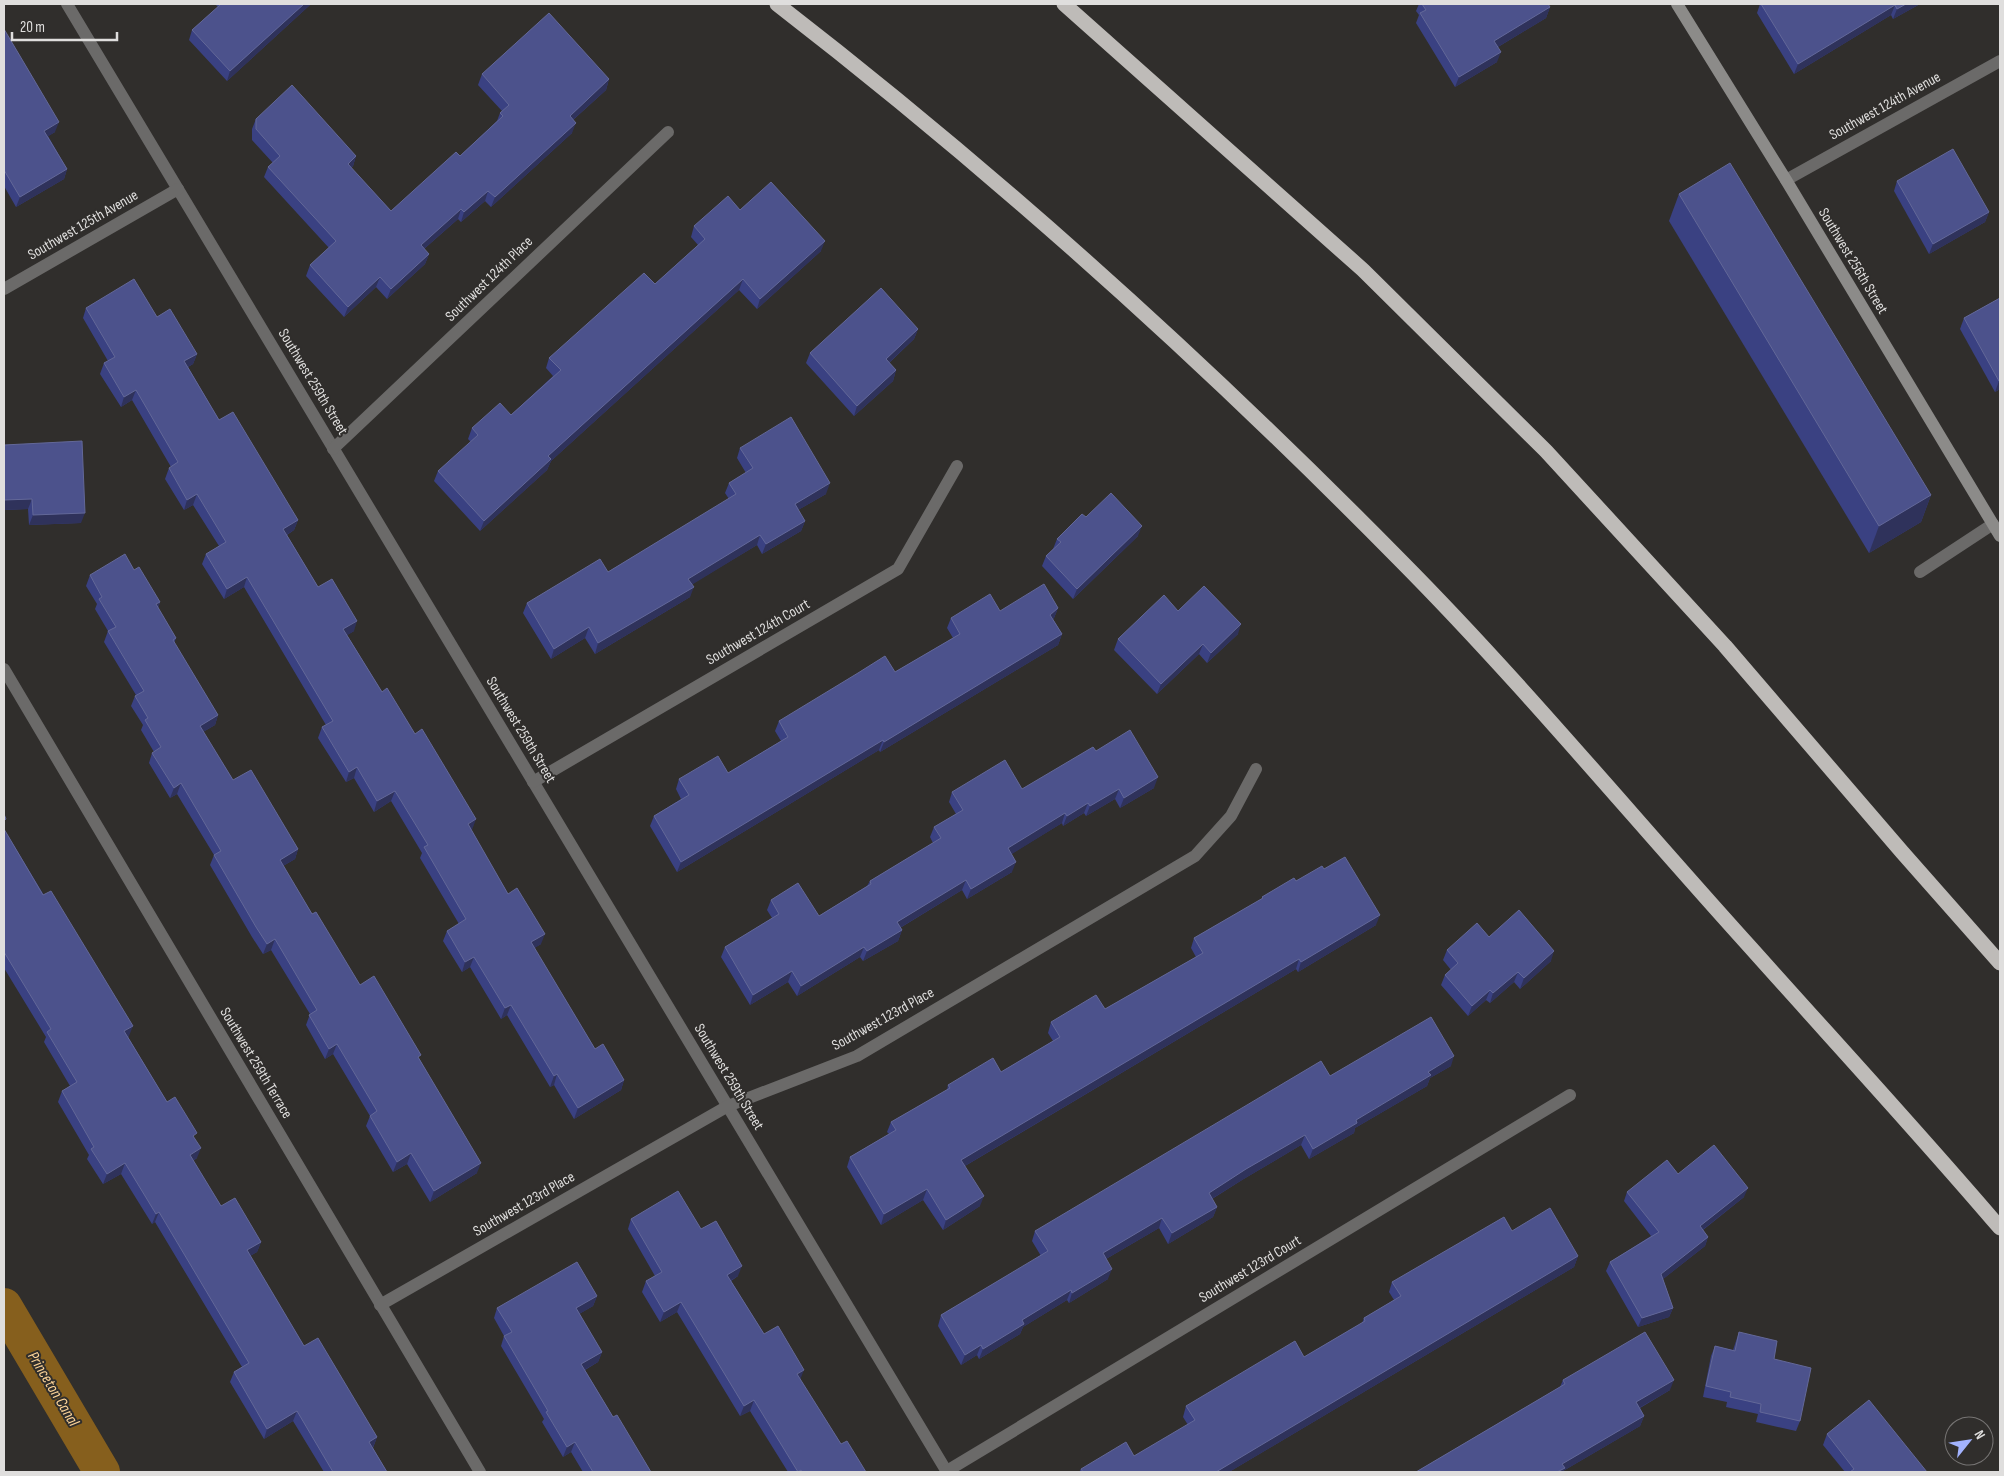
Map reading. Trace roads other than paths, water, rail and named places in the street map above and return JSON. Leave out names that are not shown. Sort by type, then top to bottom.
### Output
[{"type":"highway","points":[[777,4],[845,57],[960,152],[1098,271],[1233,397],[1401,561],[1564,734],[1748,946],[1920,1134],[2000,1228]]},
{"type":"highway","points":[[1064,4],[1363,270],[1546,451],[1725,646],[2000,963]]},
{"type":"street","name":"Southwest 256th Street","points":[[1677,4],[1786,180],[2000,536]]},
{"type":"street","name":"Southwest 259th Street","points":[[70,5],[178,189],[947,1472]]},
{"type":"street","name":"Southwest 124th Avenue","points":[[1786,180],[2000,61]]},
{"type":"street","name":"Southwest 124th Place","points":[[334,449],[668,132]]},
{"type":"street","name":"Southwest 125th Avenue","points":[[4,289],[178,189]]},
{"type":"street","name":"Southwest 124th Court","points":[[533,782],[898,569],[957,466]]},
{"type":"street","points":[[1920,572],[1993,524]]},
{"type":"street","name":"Southwest 259th Terrace","points":[[4,669],[480,1472]]},
{"type":"street","name":"Southwest 123rd Place","points":[[380,1305],[728,1106],[857,1056],[1195,856],[1230,816],[1256,769]]},
{"type":"street","name":"Southwest 123rd Court","points":[[947,1472],[1570,1095]]},
{"type":"waterway","name":"Princeton Canal","points":[[4,1306],[102,1472]]}]
